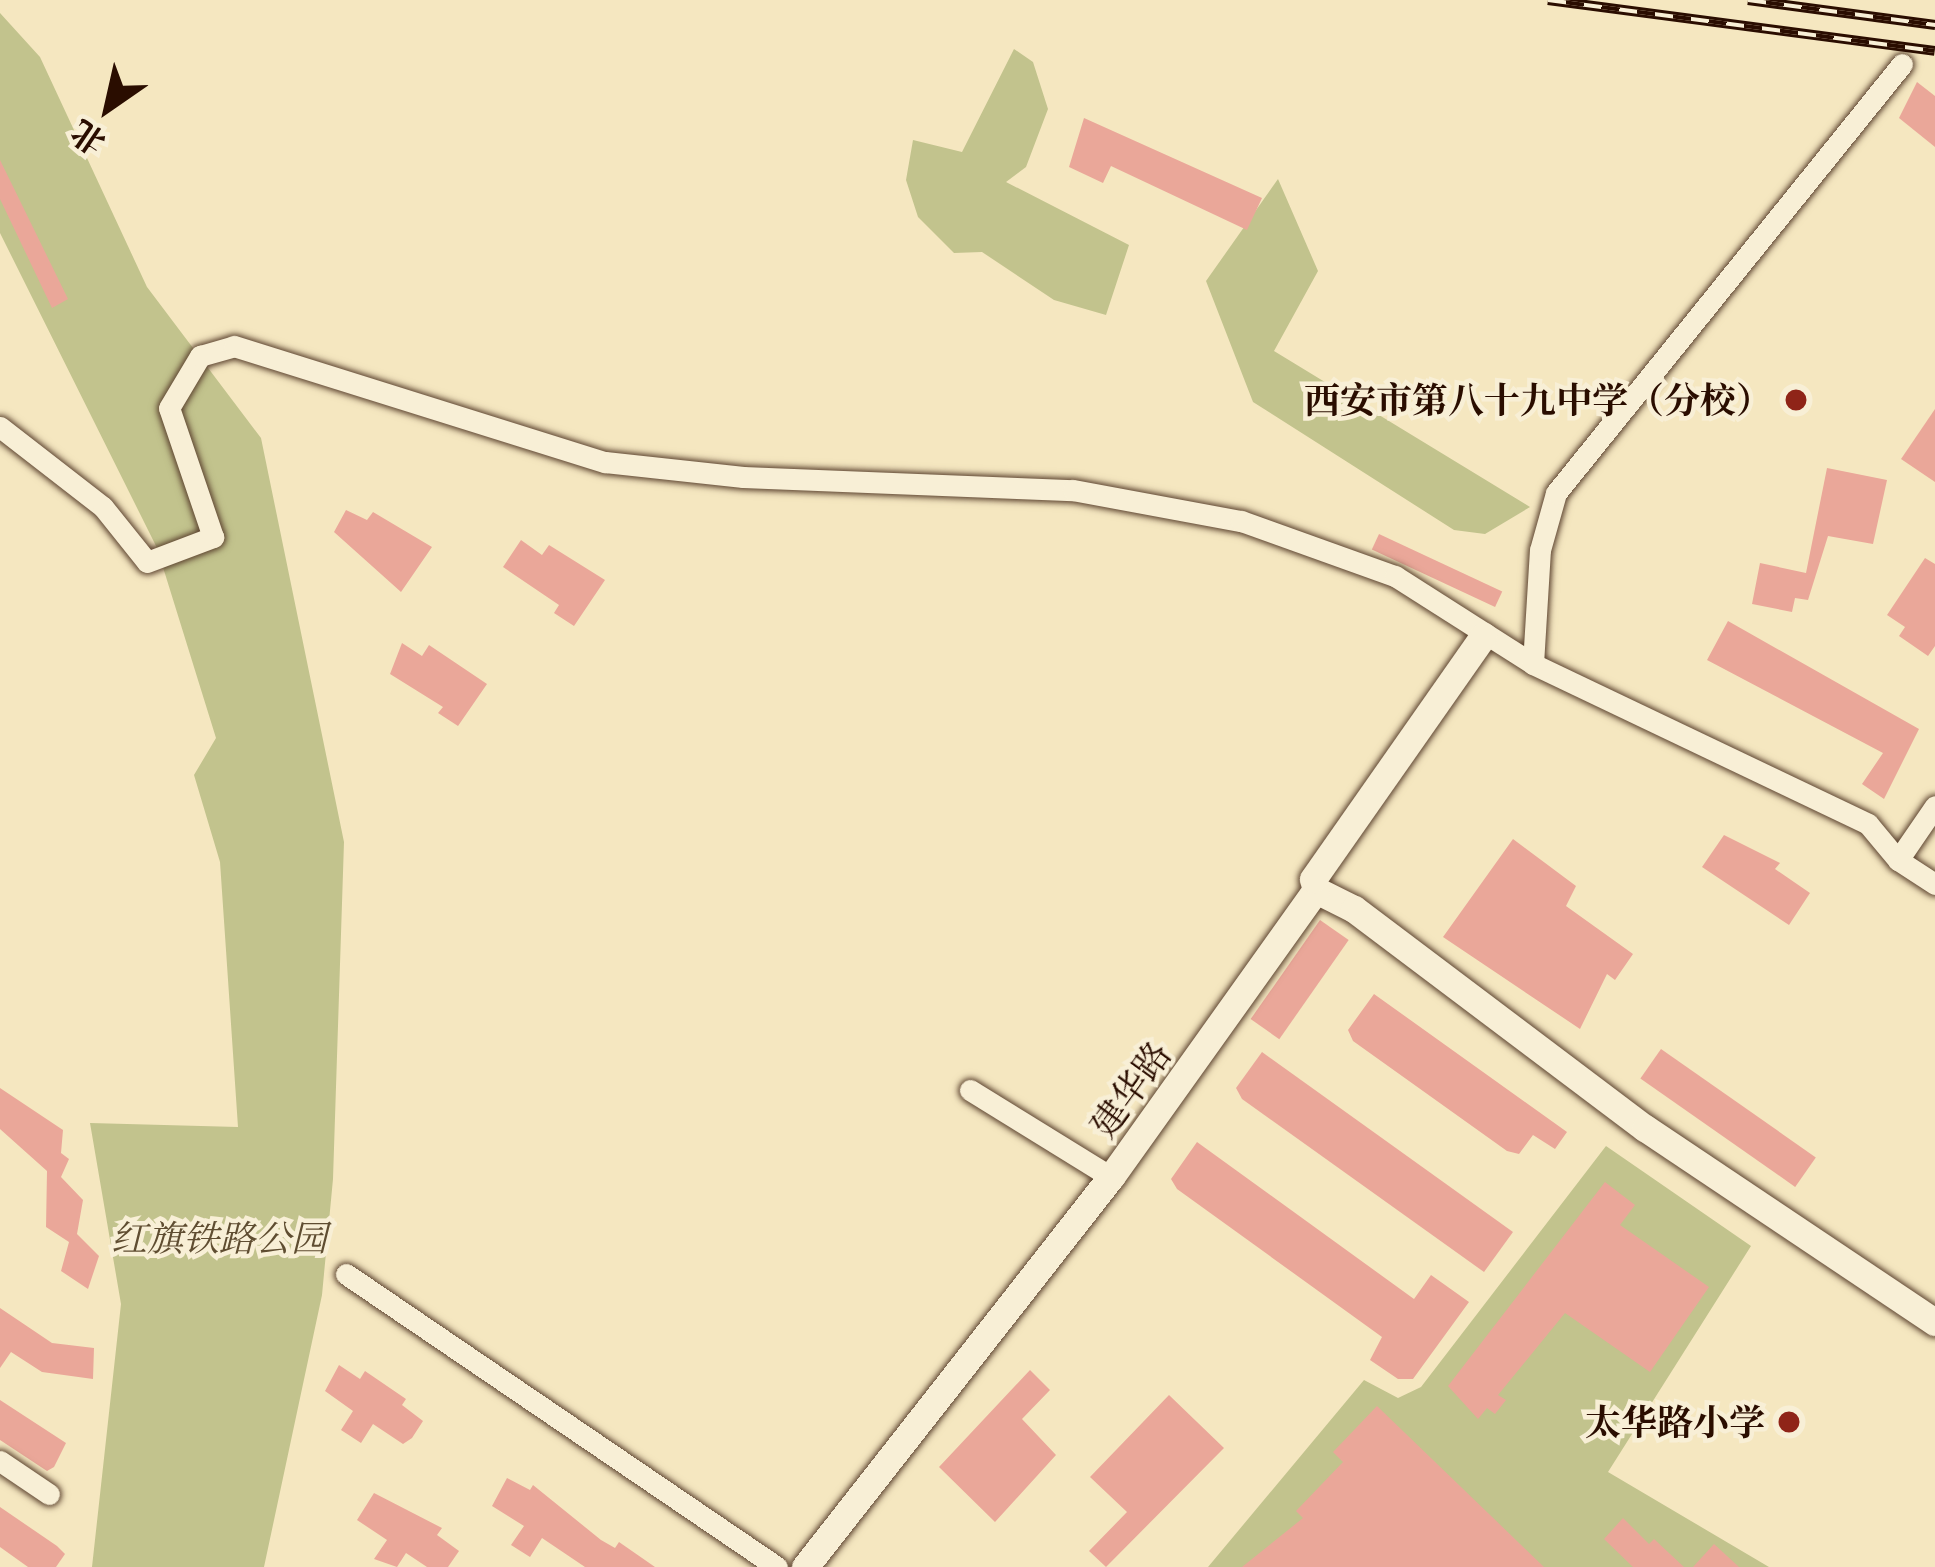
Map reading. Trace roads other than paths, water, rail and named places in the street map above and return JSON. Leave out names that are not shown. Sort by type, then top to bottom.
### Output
[{"type":"street","points":[[1533,664],[1540,550],[1556,494],[1902,64]]},
{"type":"street","points":[[0,428],[103,507],[147,562],[213,537],[194,501],[169,408],[200,356],[234,346],[605,462],[743,477],[1073,490],[1241,521],[1395,576],[1533,664],[1868,824],[1898,860],[1935,884]]},
{"type":"street","name":"建华路","points":[[805,1567],[1111,1177],[1316,890],[1313,878],[1483,636]]},
{"type":"street","points":[[1898,860],[1935,806]]},
{"type":"street","points":[[1316,890],[1354,909],[1645,1128],[1935,1322]]},
{"type":"street","points":[[970,1090],[1111,1177]]},
{"type":"street","points":[[346,1274],[777,1567]]},
{"type":"street","points":[[0,1461],[49,1493]]},
{"type":"railway","points":[[1548,0],[1935,51]]},
{"type":"railway","points":[[1748,0],[1935,25]]},
{"type":"place","name":"西安市第八十九中学（分校）","points":[[1796,400]]},
{"type":"place","name":"太华路小学","points":[[1789,1422]]},
{"type":"park label","name":"红旗铁路公园","points":[[219,1238]]}]
